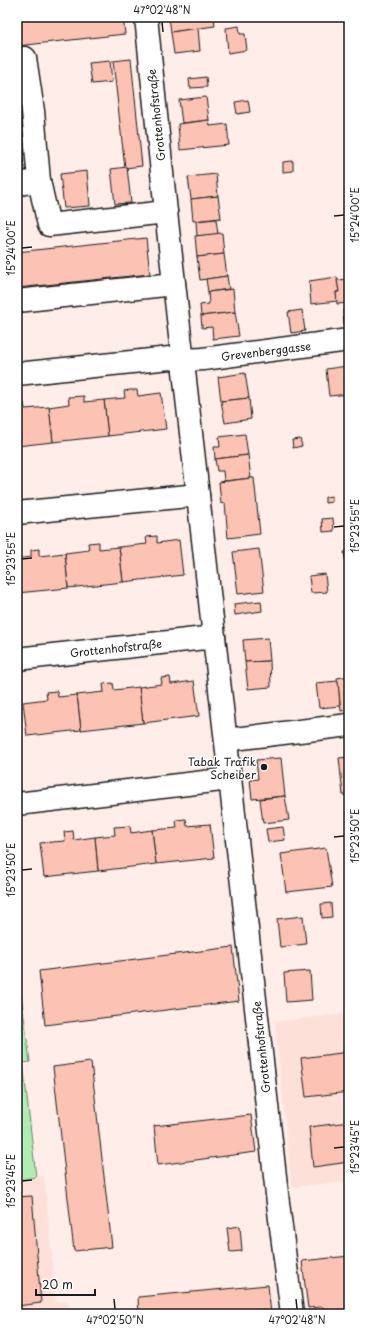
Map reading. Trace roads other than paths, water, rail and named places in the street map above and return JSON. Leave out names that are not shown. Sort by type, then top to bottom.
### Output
[{"type":"main road","name":"Grottenhofstraße","points":[[146,17],[174,284],[278,1203],[292,1314]]},
{"type":"main road","points":[[25,58],[39,181],[49,225],[166,212]]},
{"type":"main road","points":[[17,184],[39,181]]},
{"type":"main road","points":[[17,301],[174,284]]},
{"type":"main road","name":"Grevenberggasse","points":[[183,360],[203,359],[349,340]]},
{"type":"main road","points":[[17,374],[170,358],[183,360]]},
{"type":"main road","points":[[17,513],[198,494]]},
{"type":"main road","name":"Grottenhofstraße","points":[[17,658],[214,637]]},
{"type":"main road","points":[[226,740],[349,725]]},
{"type":"main road","points":[[17,804],[230,780]]},
{"type":"place","name":"Tabak Trafik Scheiber","points":[[264,767]]}]
